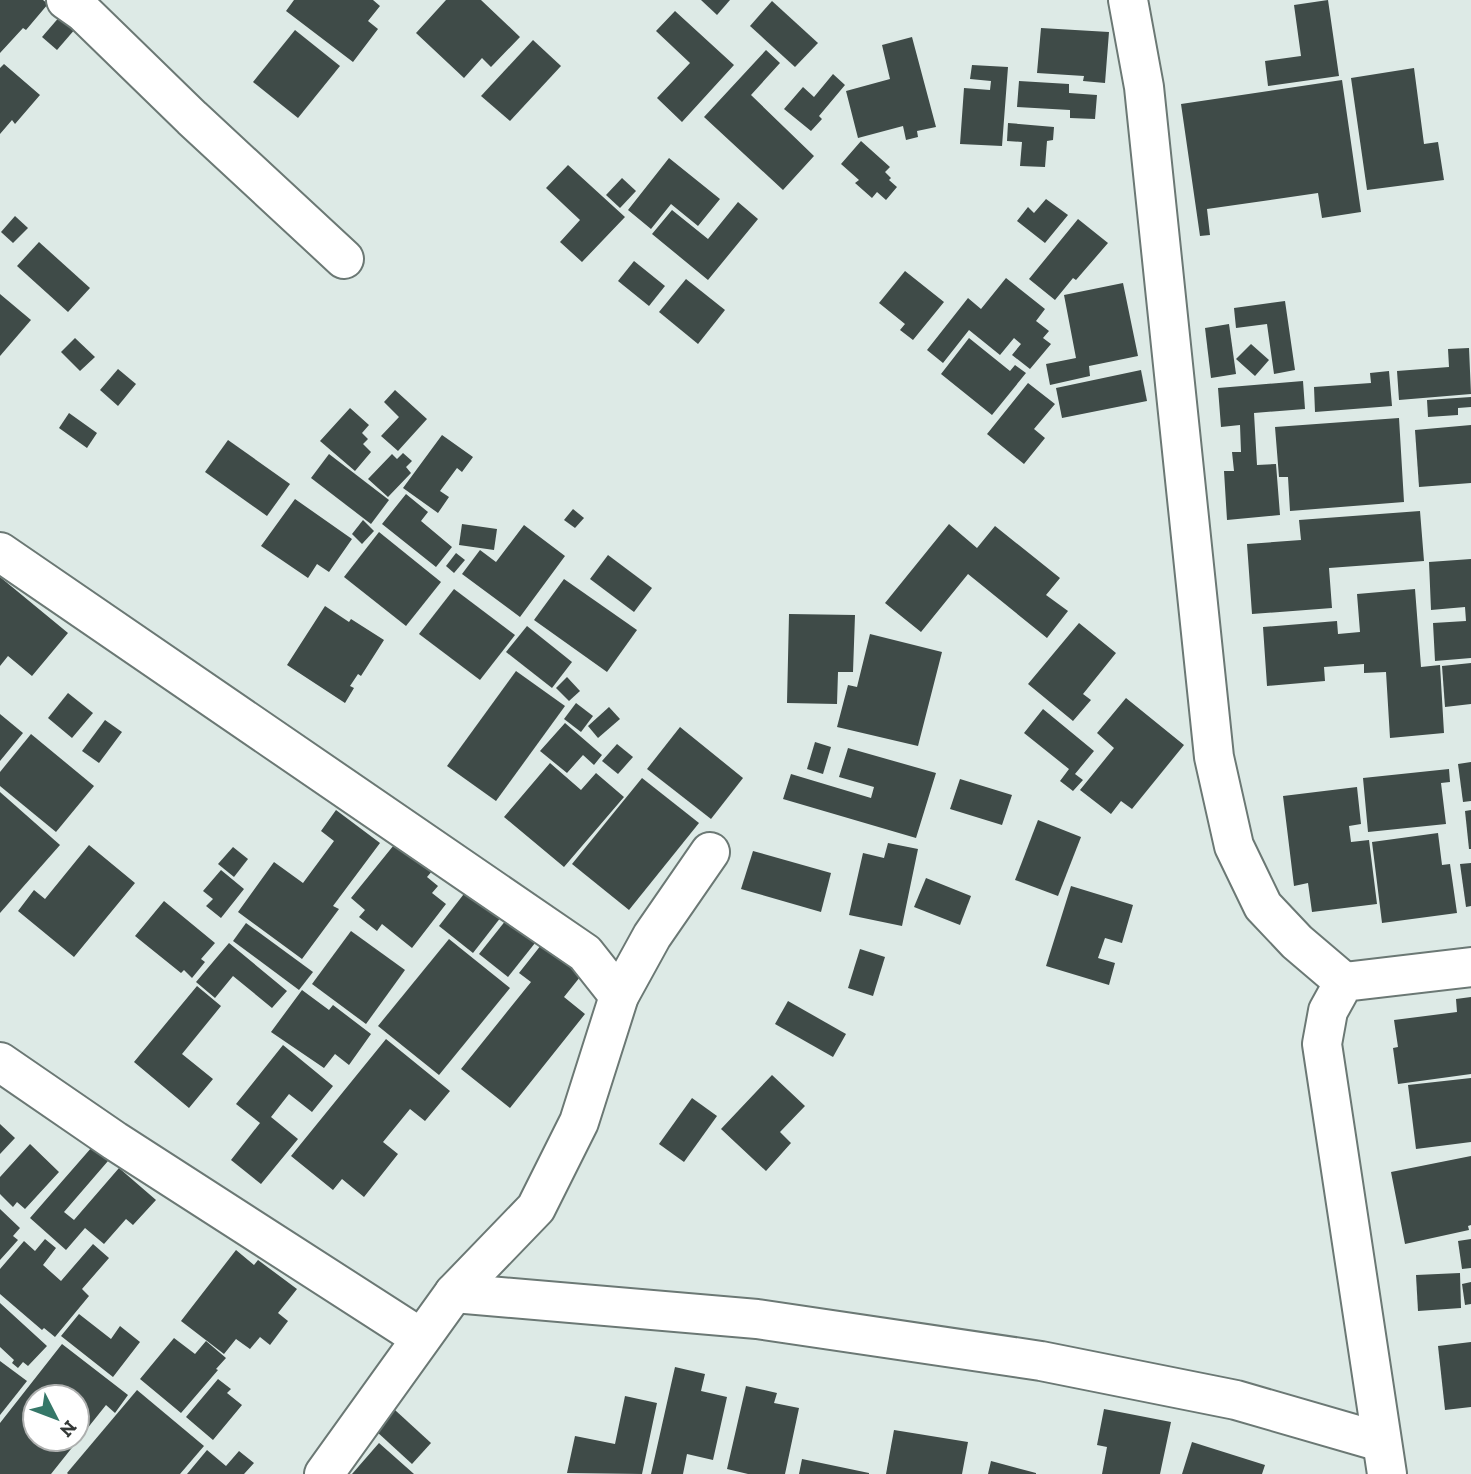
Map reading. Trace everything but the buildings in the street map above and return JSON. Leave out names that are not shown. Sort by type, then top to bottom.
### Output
[{"type":"street","points":[[66,0],[83,12],[344,259]]},
{"type":"street","points":[[1128,0],[1144,87],[1200,634],[1217,769],[1234,846],[1263,906],[1297,942],[1344,982],[1471,967]]},
{"type":"street","points":[[0,552],[585,953],[619,996]]},
{"type":"street","points":[[324,1474],[454,1293],[536,1208],[579,1122],[619,996],[652,936],[710,852]]},
{"type":"street","points":[[454,1293],[757,1319],[1041,1361],[1236,1400],[1384,1458],[1322,1044],[1328,1011],[1344,982]]},
{"type":"street","points":[[0,1062],[115,1141],[421,1338]]}]
